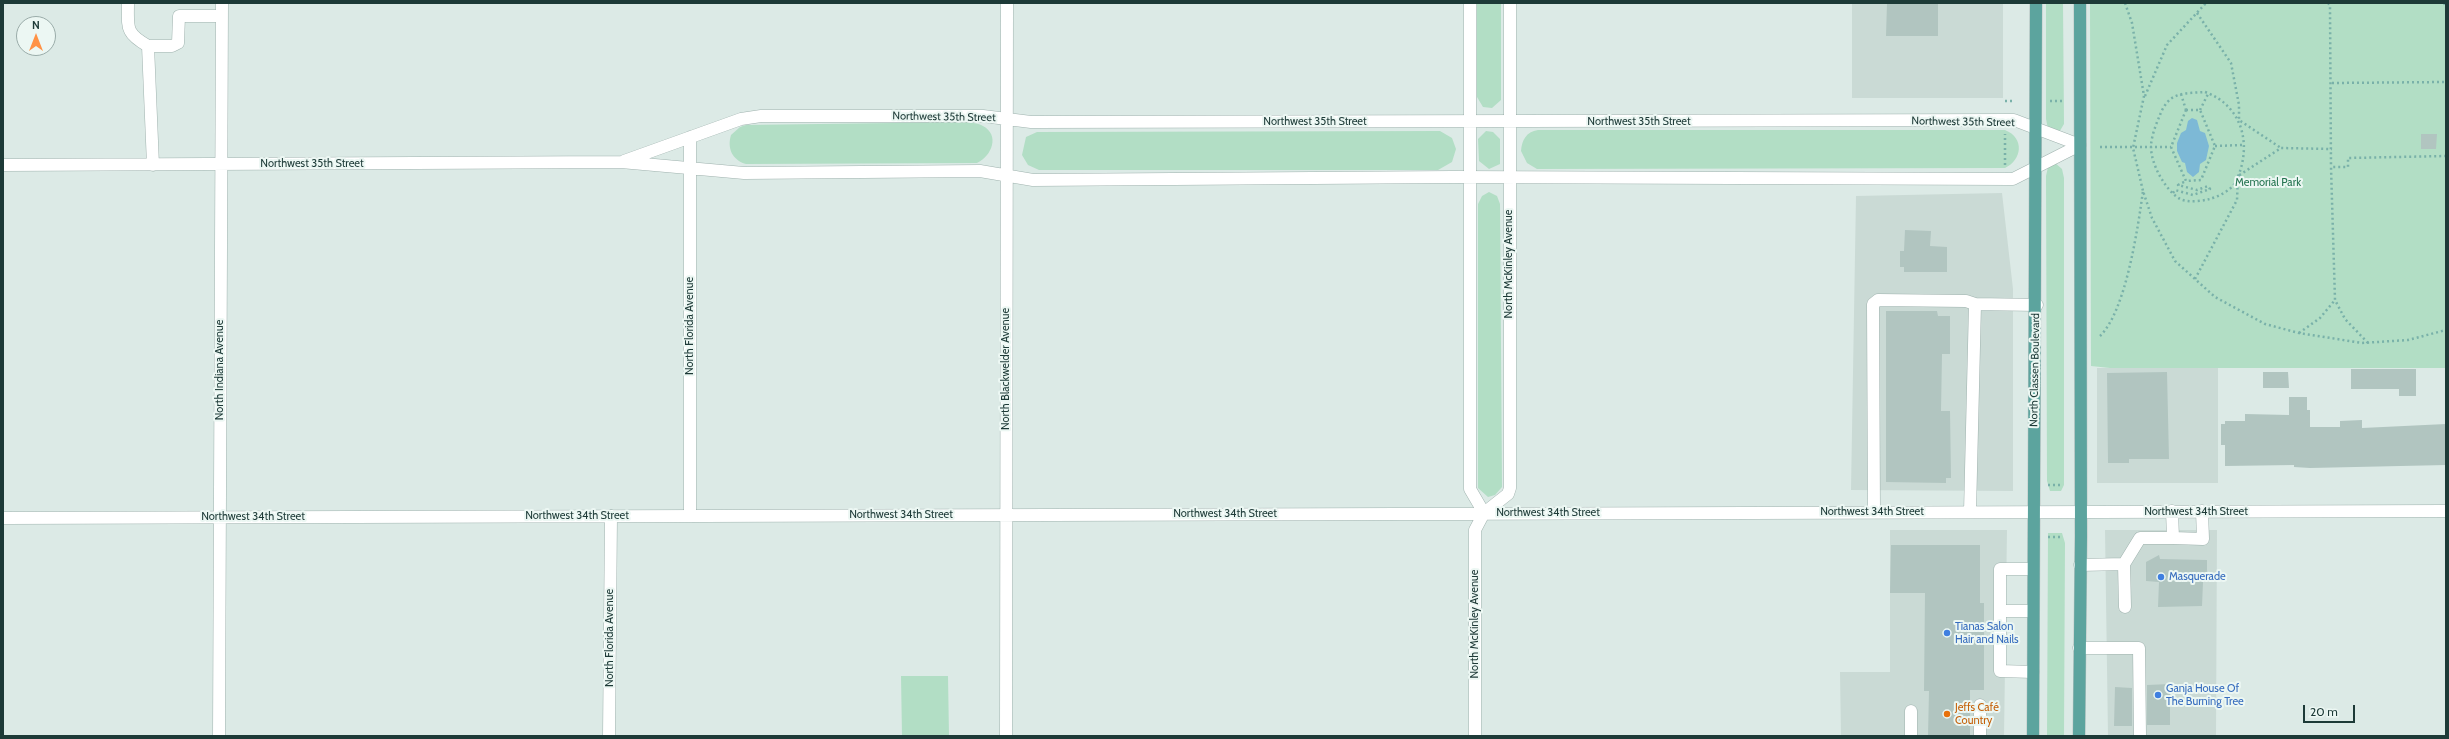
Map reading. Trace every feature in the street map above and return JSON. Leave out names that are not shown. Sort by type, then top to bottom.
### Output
[{"type":"main road","name":"North Classen Boulevard","points":[[2033,736],[2033,512],[2037,305],[2036,3]]},
{"type":"main road","points":[[2078,736],[2080,648],[2080,3]]},
{"type":"street","points":[[128,3],[128,26],[133,37],[148,46],[172,46],[178,43],[179,16],[221,16]]},
{"type":"street","name":"North Indiana Avenue","points":[[219,736],[222,3]]},
{"type":"street","name":"North Blackwelder Avenue","points":[[1006,736],[1008,3]]},
{"type":"street","points":[[1470,3],[1470,489],[1484,513]]},
{"type":"street","name":"North McKinley Avenue","points":[[1475,736],[1475,530],[1484,513],[1508,494],[1510,488],[1510,3]]},
{"type":"street","points":[[148,46],[152,165]]},
{"type":"street","name":"Northwest 35th Street","points":[[621,162],[741,119],[761,116],[983,116],[1031,122],[2014,120],[2036,130],[2080,145]]},
{"type":"street","name":"North Florida Avenue","points":[[690,137],[690,516]]},
{"type":"street","name":"Northwest 35th Street","points":[[3,166],[621,162],[744,173],[980,171],[1033,180],[1471,177],[2013,179],[2037,169],[2080,145]]},
{"type":"street","points":[[1874,512],[1873,304],[1878,300],[1966,301],[1975,304],[2037,305]]},
{"type":"street","points":[[1970,512],[1975,304]]},
{"type":"street","name":"Northwest 34th Street","points":[[3,518],[2446,511]]},
{"type":"street","points":[[2172,512],[2173,538]]},
{"type":"street","points":[[2125,607],[2124,564],[2140,538],[2203,539],[2202,512]]},
{"type":"street","name":"North Florida Avenue","points":[[609,736],[611,516]]},
{"type":"street","points":[[2080,565],[2124,564]]},
{"type":"street","points":[[2033,569],[2000,569],[2000,671],[2033,672]]},
{"type":"street","points":[[2000,611],[2033,611]]},
{"type":"street","points":[[2080,648],[2139,648],[2140,736]]},
{"type":"street","points":[[1980,705],[1980,736]]},
{"type":"street","points":[[1911,711],[1912,736]]},
{"type":"path","points":[[2125,3],[2132,23],[2144,96]]},
{"type":"path","points":[[2206,3],[2167,45],[2144,96],[2133,148],[2143,191],[2152,218],[2175,261],[2219,300],[2265,324],[2299,333],[2368,343],[2408,340],[2446,330]]},
{"type":"path","points":[[2444,3],[2446,7]]},
{"type":"path","points":[[2330,4],[2332,83],[2331,167],[2334,300],[2345,319],[2368,343]]},
{"type":"path","points":[[2197,13],[2230,63],[2239,105],[2239,120],[2242,129],[2242,164],[2232,187],[2216,197],[2200,202],[2181,199],[2173,193],[2158,172],[2151,148],[2156,122],[2162,110],[2171,98],[2181,94],[2208,94],[2222,100],[2239,120],[2281,148],[2332,149]]},
{"type":"path","points":[[2332,83],[2446,82]]},
{"type":"path","points":[[2181,94],[2186,110],[2171,147],[2186,181]]},
{"type":"path","points":[[2173,193],[2175,190],[2193,195],[2210,189],[2208,186],[2197,190],[2178,185],[2186,181],[2201,180],[2215,146],[2200,110],[2208,94]]},
{"type":"path","points":[[2005,101],[2015,101]]},
{"type":"path","points":[[2046,101],[2064,101]]},
{"type":"path","points":[[2186,110],[2200,110]]},
{"type":"path","points":[[2005,132],[2005,166]]},
{"type":"path","points":[[2215,146],[2242,145]]},
{"type":"path","points":[[2100,147],[2171,147]]},
{"type":"path","points":[[2238,176],[2281,148]]},
{"type":"path","points":[[2331,167],[2348,167],[2348,158],[2446,156]]},
{"type":"path","points":[[2195,279],[2237,200],[2238,176]]},
{"type":"path","points":[[2100,336],[2105,331],[2116,306],[2134,253],[2143,191]]},
{"type":"path","points":[[2299,333],[2320,318],[2334,300]]},
{"type":"path","points":[[2048,485],[2063,484]]},
{"type":"path","points":[[2048,537],[2063,537]]},
{"type":"shaded area","points":[[1852,3],[2003,3],[2003,98],[1852,98]]},
{"type":"shaded area","points":[[2002,193],[2013,289],[2013,491],[1851,490],[1856,196]]},
{"type":"shaded area","points":[[2097,368],[2218,368],[2218,483],[2097,483]]},
{"type":"shaded area","points":[[1890,530],[2007,530],[2004,736],[1841,736],[1840,672],[1890,672]]},
{"type":"shaded area","points":[[2105,530],[2217,530],[2216,736],[2108,736]]},
{"type":"green space","points":[[1477,3],[1501,3],[1501,100],[1492,108],[1483,107],[1477,97]]},
{"type":"green space","points":[[2046,3],[2063,3],[2064,124],[2058,134],[2048,129],[2046,119]]},
{"type":"green space","name":"Memorial Park","points":[[2090,3],[2446,3],[2446,368],[2110,368],[2091,366]]},
{"type":"green space","points":[[967,122],[983,126],[988,130],[993,140],[987,156],[977,163],[746,164],[737,160],[730,149],[731,135],[740,127],[746,125]]},
{"type":"green space","points":[[1538,130],[2005,130],[2016,138],[2019,149],[2015,160],[2005,168],[1537,169],[1527,163],[1521,151],[1522,143],[1525,137]]},
{"type":"green space","points":[[1440,131],[1452,138],[1456,149],[1452,162],[1438,170],[1039,170],[1028,165],[1022,155],[1026,137],[1037,132]]},
{"type":"green space","points":[[1486,131],[1493,132],[1500,139],[1500,164],[1489,169],[1479,161],[1478,139]]},
{"type":"green space","points":[[2054,162],[2062,169],[2064,178],[2064,485],[2061,491],[2050,491],[2047,481],[2046,176],[2048,167]]},
{"type":"green space","points":[[1489,192],[1497,196],[1500,204],[1502,487],[1495,495],[1488,497],[1478,488],[1478,204],[1482,196]]},
{"type":"green space","points":[[2048,533],[2062,533],[2065,543],[2064,736],[2047,736]]},
{"type":"green space","points":[[901,676],[948,676],[949,736],[902,736]]},
{"type":"water","points":[[2192,118],[2197,120],[2200,131],[2205,133],[2209,146],[2206,160],[2200,164],[2199,172],[2193,177],[2187,172],[2185,163],[2182,162],[2177,151],[2177,143],[2181,133],[2186,130],[2188,121]]},
{"type":"building","points":[[1887,3],[1938,3],[1938,36],[1886,36]]},
{"type":"building","points":[[2421,134],[2437,134],[2436,149],[2421,149]]},
{"type":"building","points":[[1905,230],[1931,231],[1930,246],[1947,247],[1947,272],[1904,272],[1904,267],[1900,267],[1900,251],[1904,251]]},
{"type":"building","points":[[1886,311],[1937,311],[1938,316],[1950,316],[1950,354],[1942,354],[1941,411],[1950,411],[1951,478],[1946,478],[1946,483],[1886,482]]},
{"type":"building","points":[[2351,369],[2416,369],[2416,396],[2399,396],[2399,389],[2351,389]]},
{"type":"building","points":[[2167,372],[2169,459],[2129,459],[2129,463],[2108,463],[2107,373]]},
{"type":"building","points":[[2263,372],[2288,372],[2289,388],[2263,388]]},
{"type":"building","points":[[2289,397],[2307,397],[2307,410],[2310,410],[2310,427],[2340,427],[2340,421],[2362,420],[2362,428],[2446,424],[2446,465],[2310,468],[2294,467],[2294,465],[2225,466],[2225,445],[2221,445],[2221,424],[2225,424],[2225,421],[2245,421],[2245,414],[2289,415]]},
{"type":"building","points":[[1891,545],[1980,545],[1980,603],[1984,603],[1984,690],[1970,690],[1970,736],[1928,736],[1929,691],[1924,691],[1925,593],[1890,593]]},
{"type":"building","points":[[2159,555],[2160,559],[2207,560],[2207,582],[2203,582],[2202,606],[2158,607],[2159,582],[2146,581],[2146,562]]},
{"type":"building","name":"Ganja House Of The Burning Tree","points":[[2170,684],[2170,725],[2147,725],[2147,685]]},
{"type":"building","points":[[2115,687],[2132,688],[2132,726],[2114,726]]},
{"type":"place","name":"Masquerade","points":[[2161,577]]},
{"type":"place","name":"Tianas Salon Hair and Nails","points":[[1947,633]]},
{"type":"place","name":"Ganja House Of The Burning Tree","points":[[2158,695]]},
{"type":"place","name":"Jeffs Café Country","points":[[1947,714]]}]
